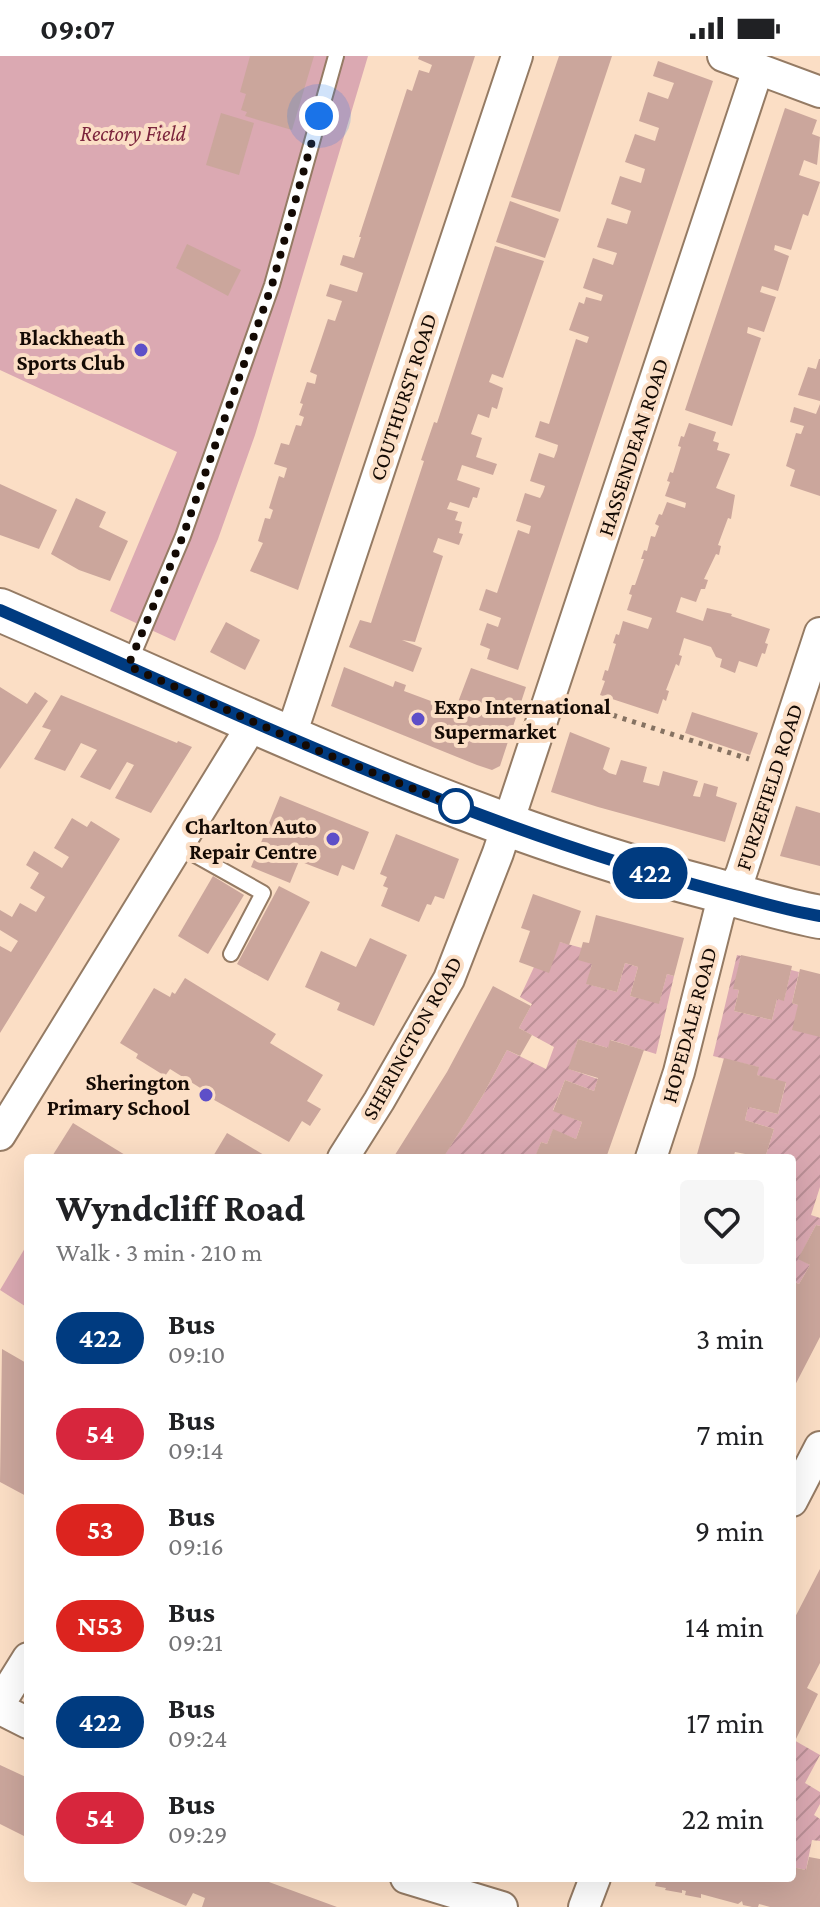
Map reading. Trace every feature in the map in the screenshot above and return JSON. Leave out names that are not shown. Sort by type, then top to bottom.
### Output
[{"type":"main road","points":[[0,610],[272,730],[507,825],[587,854],[820,917]]},
{"type":"street","name":"COUTHURST ROAD","points":[[0,1135],[179,846],[272,730],[517,56]]},
{"type":"street","points":[[723,56],[820,92]]},
{"type":"street","name":"HASSENDEAN ROAD","points":[[507,825],[758,69]]},
{"type":"street","name":"FURZEFIELD ROAD","points":[[730,894],[741,874],[820,633]]},
{"type":"street","name":"SHERINGTON ROAD","points":[[346,1154],[449,979],[507,825]]},
{"type":"street","name":"HOPEDALE ROAD","points":[[652,1154],[679,1072],[719,913],[730,894]]},
{"type":"street","points":[[796,1493],[820,1447]]},
{"type":"street","points":[[0,1703],[24,1664]]},
{"type":"street","points":[[0,1709],[24,1721]]},
{"type":"street","points":[[419,1882],[502,1907]]},
{"type":"street","points":[[584,1907],[593,1882]]},
{"type":"lane","points":[[128,666],[183,536],[272,285],[336,56]]},
{"type":"lane","points":[[179,846],[263,893],[231,954]]},
{"type":"path","points":[[571,702],[753,761]]},
{"type":"green space","name":"Blackheath Sports Club","points":[[0,56],[368,56],[255,435],[218,539],[175,641],[110,611],[177,452],[0,370]]},
{"type":"green space","points":[[560,942],[582,948],[592,964],[587,984],[617,992],[625,963],[638,967],[630,996],[659,1003],[667,974],[674,976],[656,1054],[611,1040],[608,1048],[578,1039],[569,1069],[598,1079],[594,1091],[565,1080],[553,1110],[582,1122],[576,1139],[553,1130],[547,1144],[541,1142],[537,1154],[445,1154],[507,1050],[546,1069],[554,1047],[519,1028],[532,1004],[520,997],[534,967]]},
{"type":"green space","points":[[737,955],[741,956],[734,989],[739,990],[734,1011],[772,1020],[777,999],[784,1000],[791,970],[799,972],[792,1003],[798,1005],[820,1037],[820,1187],[811,1215],[820,1218],[820,1226],[816,1225],[799,1258],[810,1265],[799,1284],[796,1283],[796,1154],[766,1154],[774,1129],[745,1120],[748,1107],[778,1114],[786,1083],[757,1075],[758,1067],[713,1056]]},
{"type":"green space","points":[[24,1250],[24,1305],[0,1290]]},
{"type":"green space","points":[[796,1741],[820,1755],[805,1783],[820,1792],[820,1804],[814,1815],[820,1819],[820,1841],[812,1840],[806,1870],[796,1868]]},
{"type":"building","points":[[250,56],[314,56],[292,130],[245,116],[247,112],[241,110],[246,94],[240,92]]},
{"type":"building","points":[[419,56],[475,56],[298,590],[250,571],[263,543],[258,541],[265,518],[270,519],[273,510],[269,508],[279,476],[284,478],[287,468],[274,464],[281,443],[289,445],[296,425],[301,426],[304,417],[299,415],[303,404],[300,403],[307,382],[315,384],[317,375],[310,372],[328,319],[335,321],[342,301],[326,296],[330,284],[357,292],[363,273],[340,265],[343,255],[354,258],[407,89],[412,91],[419,70],[429,73],[432,65],[418,59]]},
{"type":"building","points":[[559,56],[612,56],[560,212],[511,197]]},
{"type":"building","points":[[658,61],[713,81],[518,670],[487,659],[490,649],[480,645],[487,623],[498,627],[501,618],[479,610],[486,589],[497,593],[518,530],[529,534],[531,526],[516,521],[525,493],[540,498],[543,492],[545,486],[530,481],[539,453],[554,458],[557,450],[558,445],[535,437],[540,421],[549,424],[576,339],[587,343],[589,337],[569,330],[579,302],[584,304],[586,297],[601,301],[603,295],[583,288],[593,258],[613,265],[617,253],[597,247],[607,218],[627,224],[631,211],[611,204],[620,176],[641,183],[645,169],[625,162],[635,134],[655,141],[659,128],[639,121],[648,92],[668,99],[674,83],[653,76]]},
{"type":"building","points":[[785,108],[817,120],[812,134],[820,137],[817,165],[804,160],[799,175],[820,182],[808,216],[803,214],[791,250],[775,245],[774,250],[789,256],[778,291],[762,286],[760,292],[776,297],[764,332],[748,327],[747,333],[761,338],[732,426],[685,410]]},
{"type":"building","points":[[221,113],[254,123],[239,175],[206,165]]},
{"type":"building","points":[[510,201],[559,219],[545,258],[496,242]]},
{"type":"building","points":[[187,244],[241,270],[228,296],[176,268]]},
{"type":"building","points":[[495,246],[544,261],[503,378],[492,374],[489,382],[503,388],[497,409],[492,407],[489,418],[478,414],[471,434],[482,438],[476,457],[497,464],[493,475],[462,465],[457,480],[480,488],[477,498],[473,497],[469,508],[450,502],[447,509],[458,512],[455,520],[462,522],[459,533],[463,534],[459,545],[438,538],[433,552],[443,556],[415,642],[402,640],[422,648],[413,672],[349,647],[360,620],[371,623],[424,461],[421,460],[434,422],[437,423]]},
{"type":"building","points":[[819,359],[820,401],[798,395],[808,367],[816,369]]},
{"type":"building","points":[[820,404],[820,496],[790,486],[795,470],[786,466],[796,433],[801,434],[804,426],[790,422],[794,407],[816,414]]},
{"type":"building","points":[[689,423],[716,432],[713,441],[719,443],[717,450],[730,454],[716,488],[735,495],[731,519],[728,518],[718,545],[721,546],[719,555],[716,554],[704,579],[708,580],[705,589],[701,589],[696,602],[681,597],[676,612],[703,621],[707,608],[770,629],[765,654],[762,653],[757,667],[739,661],[735,673],[720,667],[722,659],[716,657],[711,647],[684,638],[679,666],[676,664],[666,690],[669,691],[666,701],[663,699],[658,714],[600,695],[605,670],[608,671],[616,644],[613,643],[623,621],[648,629],[652,618],[627,610],[632,595],[629,594],[644,559],[641,559],[644,550],[647,551],[651,536],[655,537],[659,514],[662,515],[667,502],[685,508],[686,503],[665,496],[670,482],[667,481],[670,472],[673,473],[681,447],[678,446],[681,436],[684,437]]},
{"type":"building","points":[[0,484],[57,510],[39,549],[0,535]]},
{"type":"building","points":[[76,498],[106,512],[99,527],[128,541],[110,581],[79,570],[51,554]]},
{"type":"building","points":[[226,622],[260,640],[245,670],[210,652]]},
{"type":"building","points":[[344,667],[393,687],[395,681],[406,685],[404,691],[455,710],[471,668],[526,687],[500,766],[492,770],[477,765],[331,706]]},
{"type":"building","points":[[0,687],[27,704],[35,692],[48,701],[0,769]]},
{"type":"building","points":[[61,695],[192,747],[151,813],[115,798],[134,765],[127,762],[110,790],[80,777],[97,750],[81,743],[65,771],[34,759],[51,730],[42,727]]},
{"type":"building","points":[[692,712],[758,733],[750,755],[685,733]]},
{"type":"building","points":[[570,732],[610,748],[603,769],[609,773],[616,775],[621,760],[647,767],[643,782],[659,786],[663,771],[698,781],[693,796],[700,797],[704,783],[718,787],[716,796],[737,803],[725,842],[551,792]]},
{"type":"building","points":[[280,796],[369,832],[354,870],[342,865],[338,876],[299,861],[290,883],[251,867]]},
{"type":"building","points":[[796,806],[820,813],[820,866],[780,856]]},
{"type":"building","points":[[72,818],[87,827],[91,821],[120,839],[0,1033],[0,946],[11,952],[18,941],[0,930],[0,910],[12,917],[20,903],[36,912],[45,897],[30,888],[39,873],[26,865],[34,851],[62,868],[69,857],[54,848]]},
{"type":"building","points":[[396,834],[459,859],[444,899],[435,896],[431,905],[427,904],[419,922],[381,906],[388,888],[383,886],[387,877],[380,874]]},
{"type":"building","points":[[213,876],[244,895],[208,954],[178,936]]},
{"type":"building","points":[[279,886],[310,902],[268,981],[237,964]]},
{"type":"building","points":[[533,894],[581,911],[569,945],[560,942],[549,973],[519,962],[530,931],[521,928]]},
{"type":"building","points":[[596,915],[684,938],[674,976],[667,974],[659,1004],[630,996],[638,967],[625,963],[617,992],[586,984],[592,964],[578,960],[583,942],[589,943]]},
{"type":"building","points":[[370,938],[407,955],[374,1026],[337,1010],[340,1003],[305,987],[321,951],[356,967]]},
{"type":"building","points":[[741,955],[792,966],[784,1001],[777,999],[772,1020],[734,1011],[739,990],[733,989]]},
{"type":"building","points":[[800,969],[820,974],[820,1037],[792,1030],[798,1005],[792,1003]]},
{"type":"building","points":[[185,978],[276,1034],[270,1043],[323,1075],[307,1101],[321,1109],[310,1126],[302,1121],[289,1142],[200,1092],[202,1089],[170,1069],[165,1076],[136,1058],[138,1054],[120,1043],[154,988],[170,997]]},
{"type":"building","points":[[493,986],[531,1006],[519,1028],[532,1035],[520,1056],[507,1050],[446,1154],[396,1154],[447,1072]]},
{"type":"building","points":[[578,1039],[608,1048],[610,1040],[644,1050],[607,1154],[536,1154],[541,1142],[547,1144],[553,1129],[576,1139],[582,1122],[553,1111],[565,1080],[594,1091],[598,1078],[568,1069]]},
{"type":"building","points":[[724,1058],[759,1067],[757,1075],[786,1082],[778,1114],[748,1107],[745,1120],[774,1129],[766,1154],[697,1154]]},
{"type":"building","points":[[73,1123],[123,1154],[54,1154]]},
{"type":"building","points":[[227,1133],[262,1154],[214,1154]]},
{"type":"building","points":[[816,1225],[820,1226],[820,1337],[796,1383],[796,1283],[799,1284],[810,1265],[798,1259]]},
{"type":"building","points":[[2,1349],[24,1362],[24,1495],[0,1482]]},
{"type":"building","points":[[820,1569],[820,1663],[807,1688],[818,1694],[796,1739],[796,1615]]},
{"type":"building","points":[[0,1765],[24,1776],[24,1836],[0,1824]]},
{"type":"building","points":[[809,1857],[820,1859],[820,1907],[770,1907],[759,1904],[752,1907],[743,1905],[742,1901],[738,1904],[701,1894],[701,1898],[685,1895],[686,1891],[682,1890],[682,1893],[655,1886],[656,1882],[796,1882],[796,1868],[806,1870]]},
{"type":"building","points":[[130,1882],[269,1882],[337,1907],[202,1907],[205,1898],[193,1893],[186,1906]]},
{"type":"bus line","name":"422","points":[[0,610],[319,751],[507,825],[664,877],[820,916]]},
{"type":"place","name":"Blackheath Sports Club","points":[[141,350]]},
{"type":"place","name":"Expo International Supermarket","points":[[418,719]]},
{"type":"place","name":"Charlton Auto Repair Centre","points":[[333,839]]},
{"type":"place","name":"Sherington Primary School","points":[[206,1095]]},
{"type":"route","points":[[319,116],[272,285],[183,536],[128,666],[319,751],[456,806]]},
{"type":"park label","name":"Rectory Field","points":[[133,133]]}]
